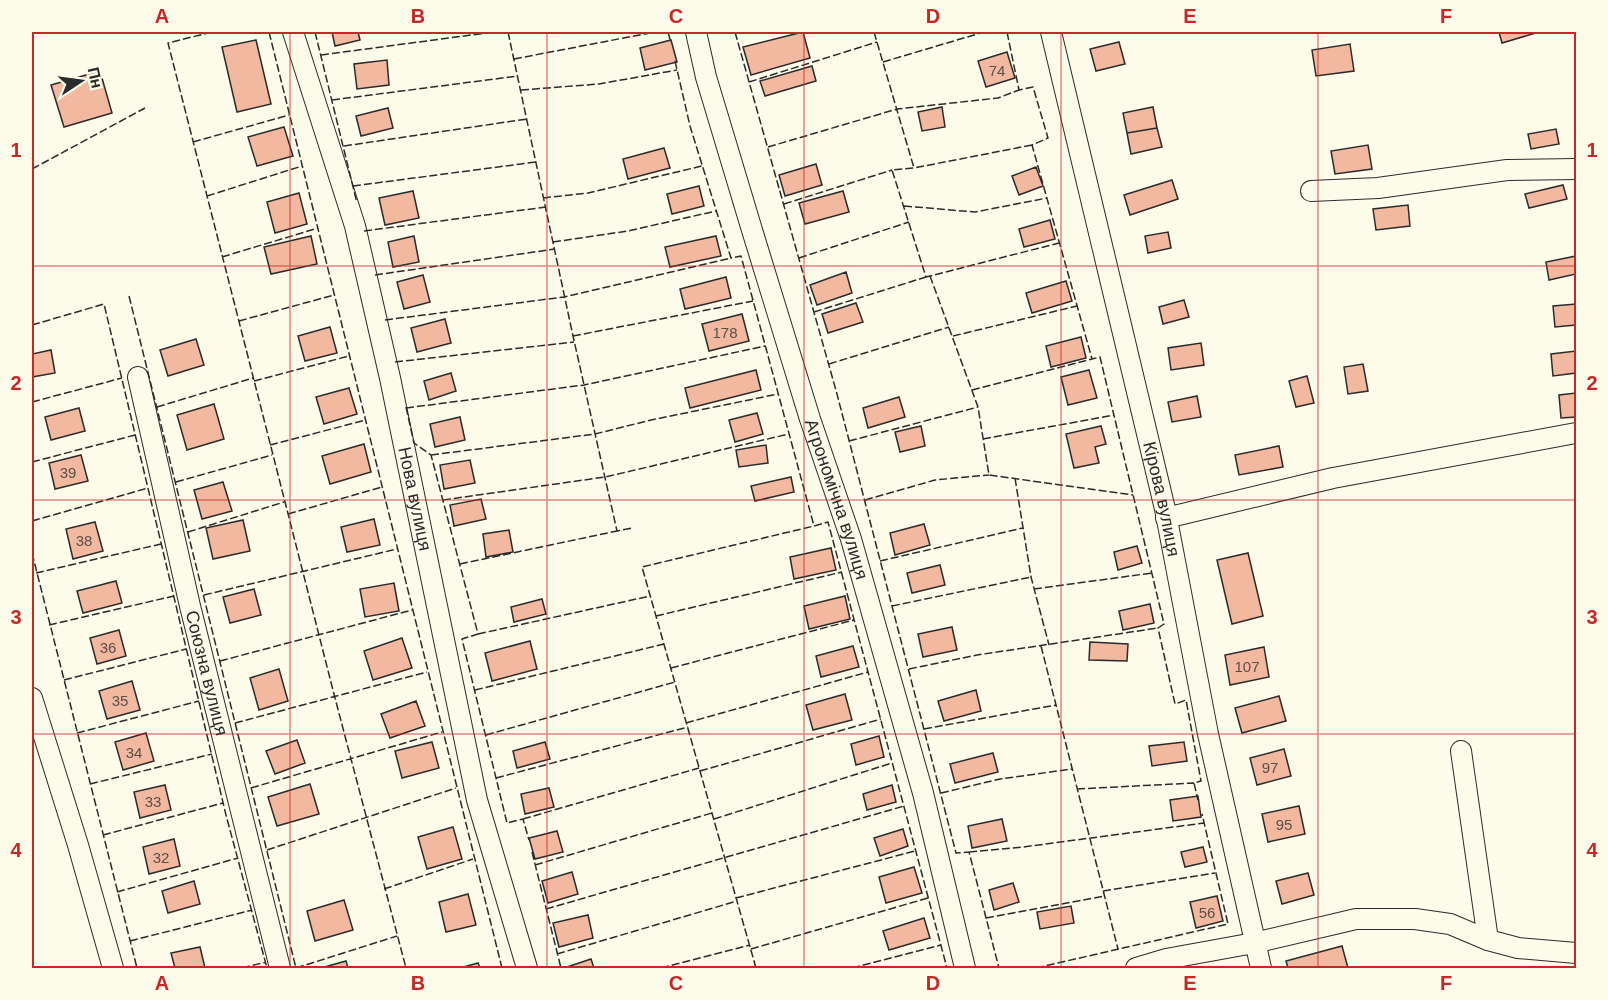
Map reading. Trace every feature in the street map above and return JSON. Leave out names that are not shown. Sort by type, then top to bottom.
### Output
[{"type":"street","name":"Нова вулиця","points":[[293,32],[355,226],[390,378],[477,800],[527,969]]},
{"type":"street","name":"Агрономічна вулиця","points":[[696,32],[706,77],[752,230],[810,419],[851,539],[923,793],[965,969]]},
{"type":"street","name":"Кірова вулиця","points":[[1051,32],[1166,518],[1208,734],[1261,969]]},
{"type":"street","points":[[1311,191],[1378,188],[1507,170],[1576,169]]},
{"type":"street","name":"Союзна вулиця","points":[[138,377],[190,606],[279,969]]},
{"type":"street","points":[[1166,518],[1333,478],[1576,434]]},
{"type":"street","points":[[32,698],[113,969]]},
{"type":"street","points":[[1461,751],[1488,940]]},
{"type":"street","points":[[1136,969],[1166,959],[1254,943],[1356,919],[1415,919],[1450,924],[1488,940],[1518,948],[1576,953]]},
{"type":"building","points":[[332,32],[358,32],[360,40],[335,46]]},
{"type":"building","points":[[803,32],[810,58],[751,75],[743,47]]},
{"type":"building","points":[[1499,32],[1539,32],[1502,43]]},
{"type":"building","points":[[256,40],[271,104],[237,112],[222,47]]},
{"type":"building","points":[[671,40],[677,62],[645,70],[640,48]]},
{"type":"building","points":[[1119,42],[1125,64],[1096,71],[1090,49]]},
{"type":"building","points":[[1350,44],[1354,71],[1316,76],[1312,50]]},
{"type":"building","points":[[1007,52],[1015,78],[986,87],[978,61]]},
{"type":"building","points":[[387,60],[389,85],[357,89],[354,64]]},
{"type":"building","points":[[812,66],[816,81],[765,96],[760,81]]},
{"type":"building","points":[[100,71],[112,113],[64,127],[51,85]]},
{"type":"building","points":[[942,107],[945,127],[922,131],[918,112]]},
{"type":"building","points":[[1153,107],[1157,128],[1127,133],[1123,113]]},
{"type":"building","points":[[388,108],[393,128],[361,136],[356,116]]},
{"type":"building","points":[[284,127],[293,156],[257,166],[248,137]]},
{"type":"building","points":[[1157,128],[1162,147],[1131,154],[1127,133]]},
{"type":"building","points":[[1556,129],[1559,144],[1531,149],[1528,134]]},
{"type":"building","points":[[1368,145],[1372,169],[1335,174],[1331,151]]},
{"type":"building","points":[[664,148],[670,168],[628,179],[623,159]]},
{"type":"building","points":[[816,164],[822,185],[785,196],[779,175]]},
{"type":"building","points":[[1036,167],[1043,186],[1019,195],[1012,176]]},
{"type":"building","points":[[1172,180],[1178,199],[1130,215],[1124,195]]},
{"type":"building","points":[[1563,185],[1567,199],[1529,208],[1525,194]]},
{"type":"building","points":[[699,186],[704,206],[672,214],[667,194]]},
{"type":"building","points":[[413,191],[419,218],[385,225],[379,198]]},
{"type":"building","points":[[843,191],[849,212],[805,224],[799,203]]},
{"type":"building","points":[[299,193],[307,224],[275,233],[267,202]]},
{"type":"building","points":[[1408,205],[1410,226],[1376,230],[1373,209]]},
{"type":"building","points":[[1050,220],[1055,239],[1024,247],[1019,229]]},
{"type":"building","points":[[1168,232],[1171,248],[1148,253],[1145,236]]},
{"type":"building","points":[[311,236],[317,264],[271,274],[264,247]]},
{"type":"building","points":[[414,236],[419,262],[393,267],[388,242]]},
{"type":"building","points":[[716,236],[721,256],[670,267],[665,247]]},
{"type":"building","points":[[1576,256],[1576,274],[1549,280],[1546,262]]},
{"type":"building","points":[[846,272],[852,293],[817,305],[810,285]]},
{"type":"building","points":[[423,275],[430,302],[404,309],[397,282]]},
{"type":"building","points":[[726,277],[731,298],[685,309],[680,289]]},
{"type":"building","points":[[1066,281],[1072,301],[1032,313],[1026,293]]},
{"type":"building","points":[[1184,300],[1189,317],[1163,324],[1159,307]]},
{"type":"building","points":[[856,303],[863,322],[828,333],[822,314]]},
{"type":"building","points":[[1576,304],[1576,325],[1555,327],[1553,306]]},
{"type":"building","points":[[742,314],[749,341],[709,351],[702,324]]},
{"type":"building","points":[[445,319],[451,343],[417,352],[411,328]]},
{"type":"building","points":[[330,327],[337,353],[305,361],[298,336]]},
{"type":"building","points":[[1081,337],[1086,358],[1051,367],[1046,346]]},
{"type":"building","points":[[196,339],[204,365],[168,376],[160,350]]},
{"type":"building","points":[[1201,343],[1204,365],[1171,370],[1168,348]]},
{"type":"building","points":[[51,350],[55,373],[32,377],[32,354]]},
{"type":"building","points":[[1576,351],[1576,373],[1553,376],[1551,354]]},
{"type":"building","points":[[1363,364],[1368,391],[1348,394],[1344,367]]},
{"type":"building","points":[[756,370],[761,390],[690,408],[685,388]]},
{"type":"building","points":[[1089,370],[1097,398],[1068,405],[1061,377]]},
{"type":"building","points":[[451,373],[456,391],[429,400],[424,381]]},
{"type":"building","points":[[1307,376],[1314,403],[1296,407],[1289,381]]},
{"type":"building","points":[[349,388],[357,414],[324,424],[316,397]]},
{"type":"building","points":[[1576,393],[1576,417],[1561,418],[1559,395]]},
{"type":"building","points":[[1197,396],[1201,417],[1172,422],[1168,402]]},
{"type":"building","points":[[899,397],[905,417],[868,428],[863,408]]},
{"type":"building","points":[[214,404],[224,439],[187,450],[177,415]]},
{"type":"building","points":[[79,408],[85,431],[51,440],[45,417]]},
{"type":"building","points":[[757,413],[763,434],[735,442],[729,420]]},
{"type":"building","points":[[460,417],[465,440],[435,447],[430,424]]},
{"type":"building","points":[[921,426],[925,446],[900,452],[895,432]]},
{"type":"building","points":[[1101,426],[1106,444],[1095,447],[1099,463],[1074,468],[1066,434]]},
{"type":"building","points":[[364,444],[371,472],[330,484],[322,456]]},
{"type":"building","points":[[766,445],[768,463],[739,467],[736,450]]},
{"type":"building","points":[[1279,446],[1283,467],[1239,475],[1235,455]]},
{"type":"building","points":[[81,455],[88,481],[55,489],[49,463]]},
{"type":"building","points":[[470,460],[475,483],[444,489],[440,465]]},
{"type":"building","points":[[791,477],[794,492],[755,501],[751,486]]},
{"type":"building","points":[[223,482],[232,511],[202,519],[194,490]]},
{"type":"building","points":[[481,499],[486,519],[454,526],[450,505]]},
{"type":"building","points":[[374,519],[380,545],[347,552],[341,527]]},
{"type":"building","points":[[243,520],[250,551],[213,559],[206,528]]},
{"type":"building","points":[[95,522],[103,551],[73,559],[66,529]]},
{"type":"building","points":[[924,524],[930,545],[895,555],[890,533]]},
{"type":"building","points":[[509,530],[513,552],[486,557],[483,534]]},
{"type":"building","points":[[1137,546],[1142,563],[1118,570],[1114,552]]},
{"type":"building","points":[[831,548],[836,570],[794,579],[790,557]]},
{"type":"building","points":[[1248,553],[1263,616],[1232,624],[1217,560]]},
{"type":"building","points":[[940,565],[945,585],[912,593],[907,573]]},
{"type":"building","points":[[116,581],[122,603],[83,613],[77,591]]},
{"type":"building","points":[[394,583],[399,611],[365,617],[360,589]]},
{"type":"building","points":[[254,589],[261,615],[230,623],[223,597]]},
{"type":"building","points":[[845,596],[850,619],[809,629],[804,606]]},
{"type":"building","points":[[542,599],[546,614],[514,622],[511,607]]},
{"type":"building","points":[[1150,604],[1154,623],[1123,630],[1119,611]]},
{"type":"building","points":[[952,627],[957,650],[923,657],[918,634]]},
{"type":"building","points":[[119,630],[126,656],[97,664],[90,638]]},
{"type":"building","points":[[402,638],[412,668],[373,680],[364,651]]},
{"type":"building","points":[[530,641],[537,669],[492,681],[485,653]]},
{"type":"building","points":[[1090,642],[1128,644],[1127,661],[1089,660]]},
{"type":"building","points":[[853,646],[859,667],[821,677],[816,656]]},
{"type":"building","points":[[1264,647],[1269,677],[1230,685],[1225,655]]},
{"type":"building","points":[[279,669],[288,701],[259,710],[250,678]]},
{"type":"building","points":[[132,681],[140,710],[107,719],[99,691]]},
{"type":"building","points":[[976,690],[981,711],[944,721],[938,701]]},
{"type":"building","points":[[845,694],[852,720],[813,730],[806,705]]},
{"type":"building","points":[[1279,696],[1286,721],[1242,733],[1235,708]]},
{"type":"building","points":[[416,701],[425,726],[390,738],[381,714]]},
{"type":"building","points":[[146,733],[154,761],[123,770],[115,742]]},
{"type":"building","points":[[879,736],[884,757],[856,765],[851,744]]},
{"type":"building","points":[[297,740],[305,763],[275,774],[266,751]]},
{"type":"building","points":[[432,742],[439,768],[402,778],[395,751]]},
{"type":"building","points":[[545,742],[550,759],[517,768],[513,751]]},
{"type":"building","points":[[1184,742],[1187,761],[1152,766],[1149,746]]},
{"type":"building","points":[[1284,749],[1291,776],[1257,785],[1250,758]]},
{"type":"building","points":[[993,753],[998,772],[955,783],[950,764]]},
{"type":"building","points":[[310,784],[319,814],[277,826],[268,797]]},
{"type":"building","points":[[165,785],[171,810],[140,818],[134,792]]},
{"type":"building","points":[[892,785],[896,802],[867,810],[863,794]]},
{"type":"building","points":[[549,788],[554,807],[525,814],[521,794]]},
{"type":"building","points":[[1198,796],[1201,817],[1173,821],[1170,800]]},
{"type":"building","points":[[1299,806],[1305,834],[1268,842],[1262,814]]},
{"type":"building","points":[[1002,819],[1007,841],[972,848],[968,826]]},
{"type":"building","points":[[453,827],[462,859],[427,869],[418,837]]},
{"type":"building","points":[[903,829],[908,846],[880,856],[874,838]]},
{"type":"building","points":[[557,831],[563,852],[535,859],[529,838]]},
{"type":"building","points":[[174,839],[180,866],[149,874],[143,847]]},
{"type":"building","points":[[1203,847],[1207,862],[1185,867],[1181,852]]},
{"type":"building","points":[[914,867],[922,893],[886,903],[879,877]]},
{"type":"building","points":[[572,872],[578,894],[548,903],[542,881]]},
{"type":"building","points":[[1308,873],[1314,895],[1282,904],[1276,881]]},
{"type":"building","points":[[194,881],[200,904],[168,913],[162,891]]},
{"type":"building","points":[[1013,883],[1019,902],[994,910],[989,890]]},
{"type":"building","points":[[468,894],[476,925],[446,932],[439,902]]},
{"type":"building","points":[[1217,896],[1223,921],[1196,928],[1190,902]]},
{"type":"building","points":[[344,900],[353,930],[315,941],[307,911]]},
{"type":"building","points":[[1071,906],[1074,923],[1040,929],[1037,912]]},
{"type":"building","points":[[588,915],[593,938],[559,947],[553,923]]},
{"type":"building","points":[[924,918],[930,938],[889,950],[883,931]]},
{"type":"building","points":[[1342,946],[1348,968],[1288,968],[1286,961]]},
{"type":"building","points":[[200,947],[205,968],[175,968],[171,953]]},
{"type":"building","points":[[591,959],[594,968],[564,968]]},
{"type":"building","points":[[346,961],[348,968],[321,968]]},
{"type":"building","points":[[478,963],[480,968],[460,968]]},
{"type":"fence","points":[[212,32],[168,43],[406,968]]},
{"type":"fence","points":[[269,32],[502,968]]},
{"type":"fence","points":[[315,32],[357,203]]},
{"type":"fence","points":[[321,55],[494,32]]},
{"type":"fence","points":[[508,32],[617,531],[632,528]]},
{"type":"fence","points":[[514,59],[655,32]]},
{"type":"fence","points":[[668,32],[671,43]]},
{"type":"fence","points":[[735,32],[837,394],[956,853],[969,852],[999,968]]},
{"type":"fence","points":[[874,32],[914,168]]},
{"type":"fence","points":[[883,62],[984,32]]},
{"type":"fence","points":[[1007,32],[1019,90],[1033,87],[1048,138],[1032,145],[1092,359],[1100,357],[1164,624],[1158,628],[1175,704],[1186,700],[1201,781],[1194,783],[1198,800]]},
{"type":"fence","points":[[749,82],[877,42]]},
{"type":"fence","points":[[675,61],[690,126],[731,258],[741,256],[814,526],[828,522],[947,968]]},
{"type":"fence","points":[[521,90],[599,84],[677,70]]},
{"type":"fence","points":[[332,100],[518,76]]},
{"type":"fence","points":[[768,147],[897,109],[998,98],[1019,90]]},
{"type":"fence","points":[[32,169],[145,108]]},
{"type":"fence","points":[[193,142],[289,115]]},
{"type":"fence","points":[[344,146],[527,119]]},
{"type":"fence","points":[[1032,145],[914,168],[892,170],[926,277],[1059,243]]},
{"type":"fence","points":[[353,186],[536,162]]},
{"type":"fence","points":[[207,196],[302,166]]},
{"type":"fence","points":[[543,198],[588,193],[702,166]]},
{"type":"fence","points":[[784,204],[892,170]]},
{"type":"fence","points":[[904,206],[975,212],[1047,198]]},
{"type":"fence","points":[[364,231],[546,207]]},
{"type":"fence","points":[[553,242],[628,231],[716,211]]},
{"type":"fence","points":[[799,258],[909,222]]},
{"type":"fence","points":[[222,257],[318,228]]},
{"type":"fence","points":[[375,275],[555,249]]},
{"type":"fence","points":[[385,320],[564,297],[731,258]]},
{"type":"fence","points":[[930,276],[978,407],[989,475],[1133,495]]},
{"type":"fence","points":[[814,312],[926,277]]},
{"type":"fence","points":[[239,321],[334,295]]},
{"type":"fence","points":[[129,296],[296,968]]},
{"type":"fence","points":[[573,336],[753,301]]},
{"type":"fence","points":[[32,325],[104,304],[226,815],[267,968]]},
{"type":"fence","points":[[953,336],[1077,306]]},
{"type":"fence","points":[[829,364],[949,327]]},
{"type":"fence","points":[[395,362],[574,342]]},
{"type":"fence","points":[[406,408],[584,385],[765,346]]},
{"type":"fence","points":[[254,381],[349,356]]},
{"type":"fence","points":[[972,390],[1092,359]]},
{"type":"fence","points":[[32,402],[122,378]]},
{"type":"fence","points":[[157,407],[253,378]]},
{"type":"fence","points":[[431,455],[595,434],[778,394]]},
{"type":"fence","points":[[406,407],[414,443],[431,455],[478,634],[462,639],[507,823],[523,819],[529,840]]},
{"type":"fence","points":[[849,441],[978,407]]},
{"type":"fence","points":[[983,439],[1114,415]]},
{"type":"fence","points":[[270,445],[366,420]]},
{"type":"fence","points":[[443,500],[605,477],[789,434]]},
{"type":"fence","points":[[32,462],[135,435]]},
{"type":"fence","points":[[176,482],[272,455]]},
{"type":"fence","points":[[865,500],[935,480],[989,475]]},
{"type":"fence","points":[[1015,478],[1031,577],[1049,645]]},
{"type":"fence","points":[[288,514],[382,487]]},
{"type":"fence","points":[[32,521],[148,488]]},
{"type":"fence","points":[[188,532],[284,502]]},
{"type":"fence","points":[[756,968],[642,567],[814,526]]},
{"type":"fence","points":[[880,561],[1023,528]]},
{"type":"fence","points":[[460,564],[617,531]]},
{"type":"fence","points":[[36,573],[161,544]]},
{"type":"fence","points":[[204,595],[397,549]]},
{"type":"fence","points":[[32,553],[137,968]]},
{"type":"fence","points":[[656,616],[842,572]]},
{"type":"fence","points":[[1034,589],[1152,573]]},
{"type":"fence","points":[[892,606],[1031,577]]},
{"type":"fence","points":[[49,625],[174,596]]},
{"type":"fence","points":[[478,634],[650,596]]},
{"type":"fence","points":[[220,661],[412,610]]},
{"type":"fence","points":[[671,668],[854,620]]},
{"type":"fence","points":[[909,669],[977,655],[1158,628]]},
{"type":"fence","points":[[475,690],[664,644]]},
{"type":"fence","points":[[1041,646],[1118,949]]},
{"type":"fence","points":[[64,680],[186,649]]},
{"type":"fence","points":[[235,723],[427,672]]},
{"type":"fence","points":[[686,723],[868,672]]},
{"type":"fence","points":[[486,735],[675,682]]},
{"type":"fence","points":[[77,733],[199,701]]},
{"type":"fence","points":[[924,729],[1056,705]]},
{"type":"fence","points":[[700,771],[881,719]]},
{"type":"fence","points":[[496,778],[688,727]]},
{"type":"fence","points":[[251,788],[442,732]]},
{"type":"fence","points":[[90,784],[212,754]]},
{"type":"fence","points":[[714,819],[892,763]]},
{"type":"fence","points":[[523,819],[699,768]]},
{"type":"fence","points":[[941,793],[1000,779],[1072,769]]},
{"type":"fence","points":[[1077,789],[1194,783]]},
{"type":"fence","points":[[267,850],[456,788]]},
{"type":"fence","points":[[103,835],[223,803]]},
{"type":"fence","points":[[546,909],[904,806]]},
{"type":"fence","points":[[535,865],[712,813]]},
{"type":"fence","points":[[1036,968],[1228,924],[1202,814]]},
{"type":"fence","points":[[969,852],[1204,823]]},
{"type":"fence","points":[[736,898],[915,851]]},
{"type":"fence","points":[[532,852],[561,968]]},
{"type":"fence","points":[[117,892],[238,858]]},
{"type":"fence","points":[[384,889],[473,859]]},
{"type":"fence","points":[[1103,891],[1215,873]]},
{"type":"fence","points":[[986,918],[1105,896]]},
{"type":"fence","points":[[751,949],[928,898]]},
{"type":"fence","points":[[557,954],[737,901]]},
{"type":"fence","points":[[130,941],[252,910]]},
{"type":"fence","points":[[296,968],[397,936]]},
{"type":"fence","points":[[661,968],[750,945]]},
{"type":"fence","points":[[852,968],[941,945]]},
{"type":"fence","points":[[242,968],[266,962]]}]
